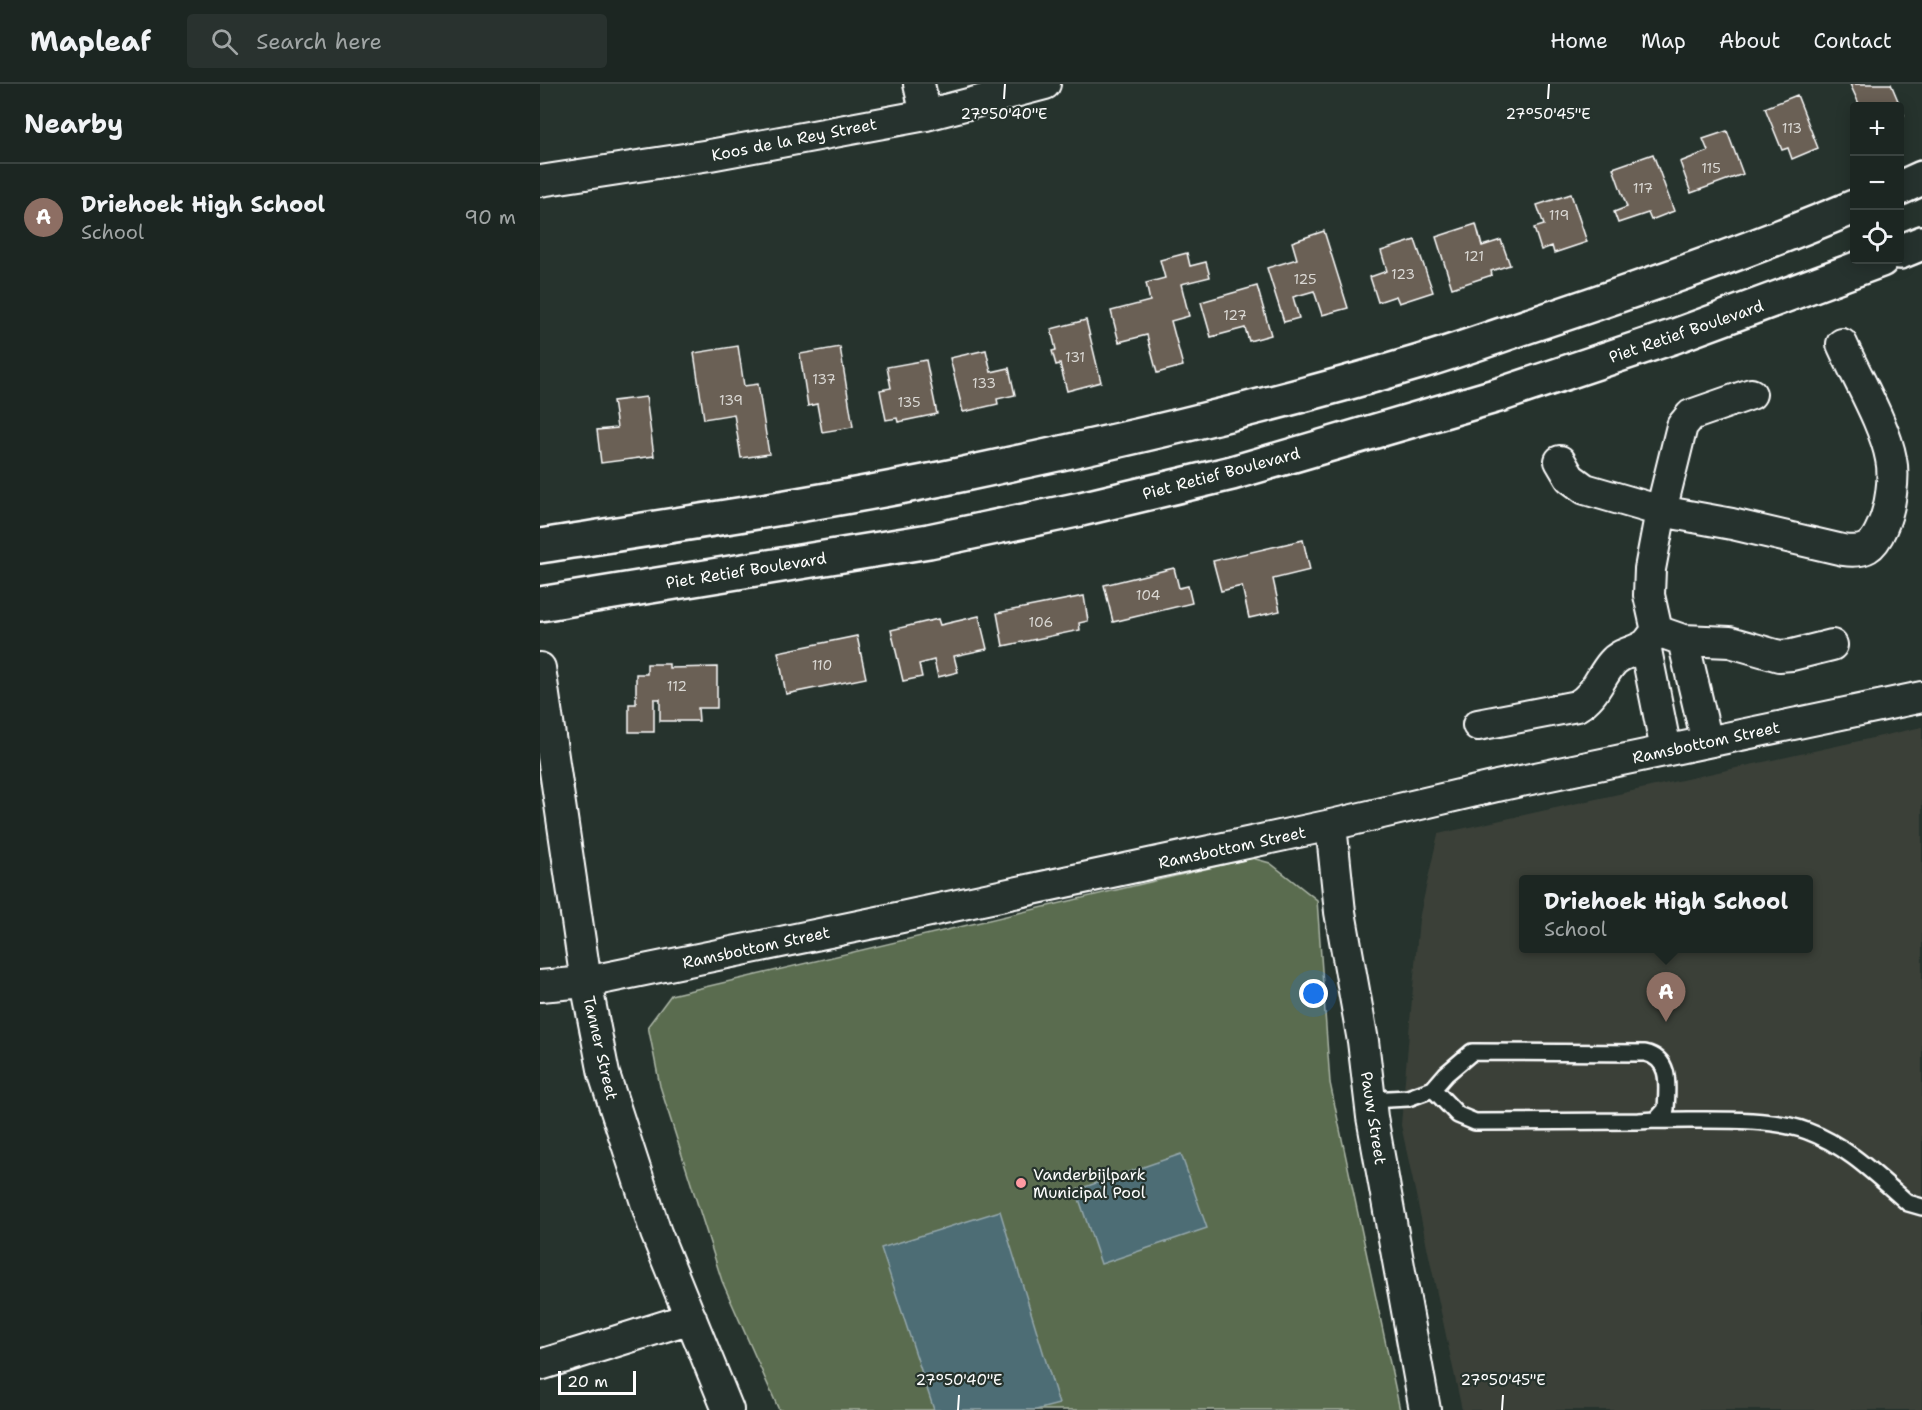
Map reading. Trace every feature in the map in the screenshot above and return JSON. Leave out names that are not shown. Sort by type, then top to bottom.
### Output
[{"type":"street","points":[[919,84],[926,115]]},
{"type":"street","name":"Koos de la Rey Street","points":[[540,182],[710,155],[926,115],[1045,84]]},
{"type":"street","points":[[1904,186],[1922,178]]},
{"type":"street","points":[[540,546],[784,508],[944,478],[1092,446],[1275,401],[1417,362],[1563,314],[1682,273],[1850,209]]},
{"type":"street","points":[[1904,250],[1922,243]]},
{"type":"street","name":"Piet Retief Boulevard","points":[[540,604],[929,541],[1081,509],[1232,473],[1545,379],[1675,336],[1870,264]]},
{"type":"street","points":[[1560,461],[1570,477],[1585,489],[1662,511],[1732,524],[1843,550],[1856,552],[1866,548],[1876,541],[1888,514],[1892,462],[1882,430],[1842,344]]},
{"type":"street","points":[[1707,742],[1662,639],[1649,595],[1650,569],[1682,426],[1691,416],[1750,394]]},
{"type":"street","points":[[1662,639],[1666,750]]},
{"type":"street","points":[[1478,725],[1577,706],[1597,688],[1611,663],[1621,655],[1662,639],[1730,642],[1779,656],[1832,645]]},
{"type":"street","name":"Tanner Street","points":[[540,668],[586,982],[604,1074],[656,1233],[728,1410]]},
{"type":"street","name":"Ramsbottom Street","points":[[540,986],[586,982],[1331,825],[1497,786],[1922,697]]},
{"type":"street","name":"Pauw Street","points":[[1331,825],[1340,912],[1363,1041],[1370,1100],[1425,1410]]},
{"type":"street","points":[[540,1365],[691,1318]]},
{"type":"lane","points":[[1370,1100],[1408,1098],[1433,1089],[1446,1074],[1472,1052],[1645,1053],[1654,1055],[1661,1061],[1667,1081],[1666,1109],[1656,1120]]},
{"type":"lane","points":[[1433,1089],[1458,1115],[1475,1122],[1656,1120],[1770,1123],[1807,1131],[1841,1148],[1908,1203],[1922,1207]]},
{"type":"shaded area","points":[[1922,727],[1922,1410],[1462,1410],[1401,1125],[1419,919],[1438,834]]},
{"type":"green space","name":"Vanderbijlpark Municipal Pool","points":[[1252,858],[1270,863],[1317,900],[1330,1083],[1400,1410],[779,1410],[722,1281],[660,1086],[648,1026],[671,995]]},
{"type":"water","points":[[1181,1154],[1207,1228],[1101,1264],[1076,1190]]},
{"type":"water","points":[[1000,1211],[1059,1404],[1036,1410],[934,1410],[881,1248]]},
{"type":"building","points":[[1850,84],[1891,84],[1899,102],[1858,102]]},
{"type":"building","points":[[1797,95],[1818,148],[1792,159],[1788,148],[1782,150],[1765,108]]},
{"type":"building","points":[[1727,131],[1743,174],[1691,193],[1680,162],[1708,151],[1703,139]]},
{"type":"building","points":[[1653,154],[1674,211],[1651,220],[1648,213],[1618,223],[1614,212],[1627,207],[1613,168]]},
{"type":"building","points":[[1571,194],[1587,242],[1554,253],[1552,246],[1541,250],[1534,228],[1544,225],[1537,205]]},
{"type":"building","points":[[1476,224],[1482,246],[1501,240],[1510,265],[1491,271],[1492,275],[1452,288],[1436,237]]},
{"type":"building","points":[[1324,231],[1348,308],[1322,315],[1314,291],[1293,297],[1299,318],[1284,322],[1267,268],[1297,259],[1292,242]]},
{"type":"building","points":[[1415,240],[1433,292],[1399,303],[1396,296],[1378,302],[1370,277],[1387,271],[1381,251]]},
{"type":"building","points":[[1187,253],[1190,266],[1206,262],[1210,277],[1181,284],[1189,316],[1171,321],[1183,366],[1157,373],[1147,335],[1119,342],[1111,311],[1150,301],[1146,283],[1165,278],[1160,260]]},
{"type":"building","points":[[1257,286],[1271,335],[1249,341],[1245,328],[1211,337],[1201,302]]},
{"type":"building","points":[[1086,320],[1101,382],[1067,391],[1060,364],[1056,365],[1052,351],[1056,350],[1051,329]]},
{"type":"building","points":[[738,346],[744,386],[758,384],[769,454],[741,458],[734,414],[704,419],[694,353]]},
{"type":"building","points":[[840,347],[853,427],[822,432],[817,404],[808,406],[800,354]]},
{"type":"building","points":[[986,350],[991,372],[1009,368],[1015,395],[997,399],[998,404],[963,412],[950,358]]},
{"type":"building","points":[[926,360],[937,414],[898,422],[897,418],[886,420],[880,390],[891,388],[887,367]]},
{"type":"building","points":[[646,397],[654,456],[601,463],[597,430],[617,428],[613,401]]},
{"type":"building","points":[[1303,540],[1310,570],[1273,579],[1280,611],[1249,618],[1242,586],[1221,591],[1213,561]]},
{"type":"building","points":[[1174,568],[1179,588],[1188,586],[1192,603],[1113,622],[1104,585]]},
{"type":"building","points":[[1084,596],[1088,621],[1079,623],[1080,630],[1003,646],[997,613]]},
{"type":"building","points":[[979,616],[987,649],[954,656],[958,672],[938,677],[934,660],[919,664],[922,677],[903,681],[891,630],[938,619],[940,625]]},
{"type":"building","points":[[857,636],[866,678],[786,694],[778,652]]},
{"type":"building","points":[[647,664],[669,664],[669,668],[717,667],[717,708],[698,708],[699,721],[660,721],[660,699],[654,699],[654,732],[629,732],[629,704],[636,704],[636,674],[647,674]]},
{"type":"place","name":"Driehoek High School","points":[[1666,1022]]},
{"type":"place","name":"Vanderbijlpark Municipal Pool","points":[[1021,1183]]}]
